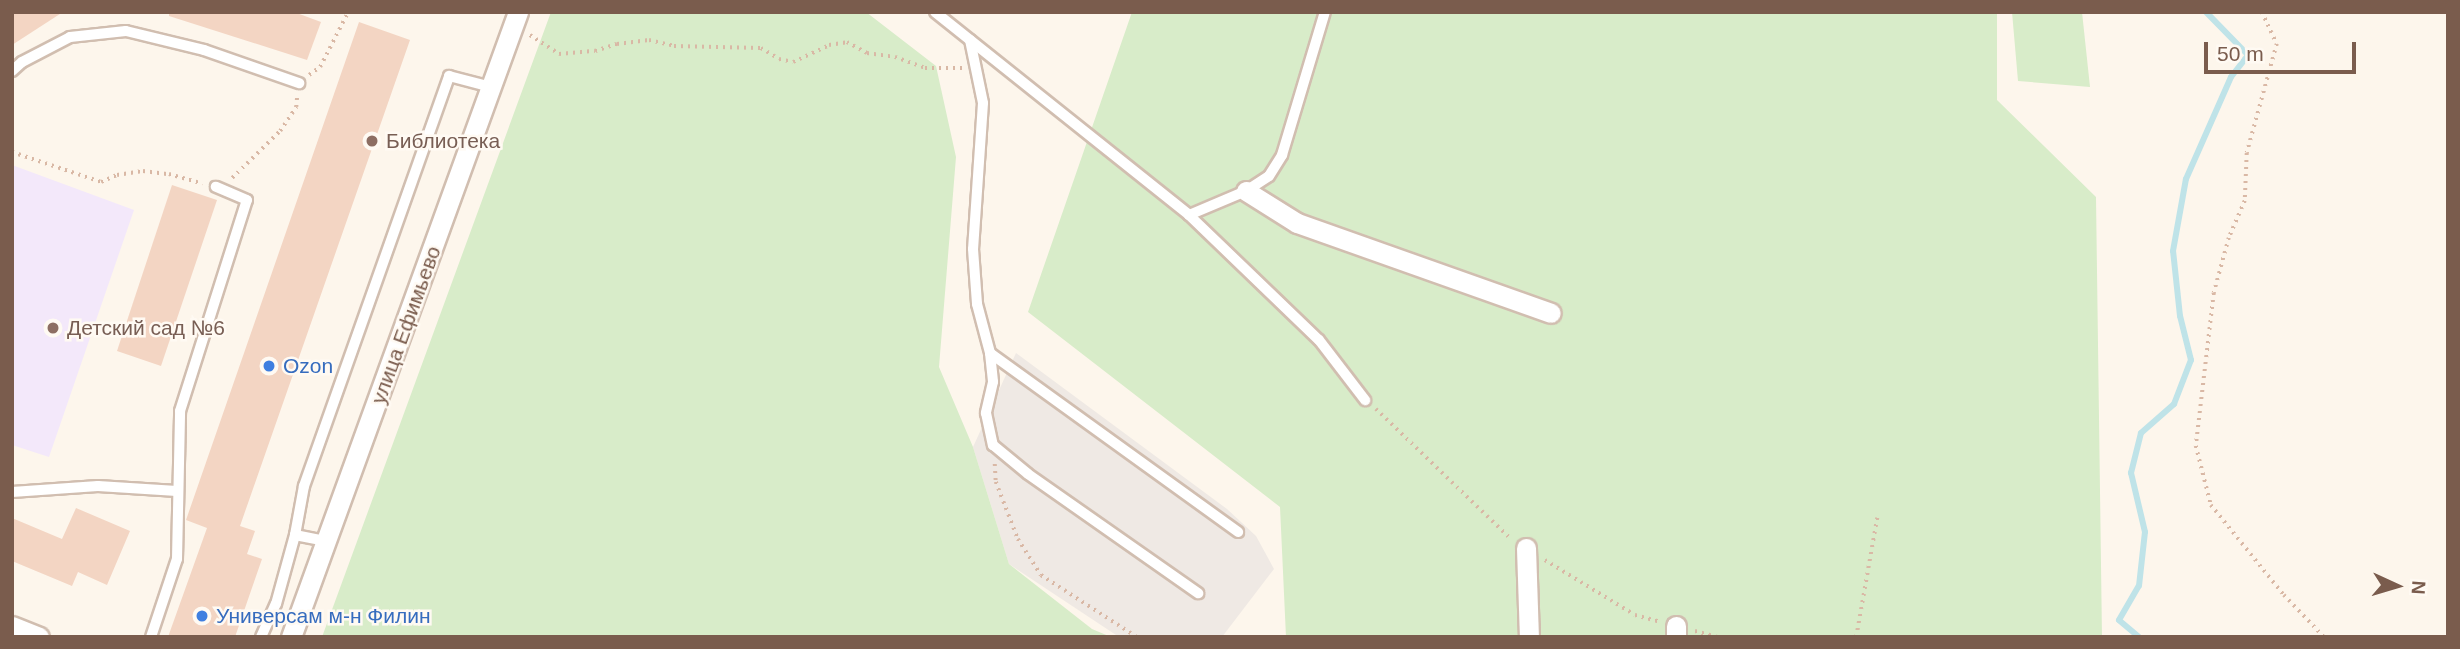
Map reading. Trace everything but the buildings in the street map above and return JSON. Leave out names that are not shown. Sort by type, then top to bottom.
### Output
[{"type":"street","name":"улица Ефимьево","points":[[291,637],[516,19]]},
{"type":"street","points":[[1246,191],[1297,223],[1550,313]]},
{"type":"street","points":[[1526,548],[1529,637]]},
{"type":"street","points":[[12,626],[39,637]]},
{"type":"lane","points":[[934,12],[1189,215],[1319,340],[1365,400]]},
{"type":"lane","points":[[1189,215],[1246,191],[1269,176],[1282,155],[1325,12]]},
{"type":"lane","points":[[12,71],[22,62],[71,37],[126,31],[204,50],[299,83]]},
{"type":"lane","points":[[970,40],[983,103],[973,249],[977,304],[990,353],[993,382],[986,413],[993,445],[1028,474],[1198,593]]},
{"type":"lane","points":[[261,637],[276,604],[295,535],[304,486],[449,76],[491,87]]},
{"type":"lane","points":[[150,637],[177,559],[180,411],[247,200],[216,187]]},
{"type":"lane","points":[[990,353],[1238,532]]},
{"type":"lane","points":[[12,492],[98,486],[177,491]]},
{"type":"lane","points":[[295,535],[328,541]]},
{"type":"path","points":[[12,152],[100,183],[117,175],[143,171],[169,174],[216,187],[257,157],[280,131],[296,107],[299,83],[320,67],[348,12]]},
{"type":"path","points":[[2262,12],[2277,44],[2247,153],[2245,201],[2229,238],[2214,293],[2196,446],[2211,505],[2284,595],[2324,637]]},
{"type":"path","points":[[516,19],[559,54],[595,51],[617,44],[649,40],[674,46],[761,48],[779,59],[793,62],[829,45],[847,42],[867,53],[895,57],[925,68],[960,69],[975,65]]},
{"type":"path","points":[[993,445],[996,482],[1018,539],[1041,575],[1137,637]]},
{"type":"path","points":[[1856,637],[1877,518]]},
{"type":"shaded area","name":"Детский сад №6","points":[[12,165],[134,210],[49,457],[12,445]]},
{"type":"shaded area","points":[[1016,353],[1227,509],[1256,536],[1274,569],[1222,637],[1119,637],[1009,564],[973,447]]},
{"type":"green space","points":[[551,12],[866,12],[936,66],[956,157],[939,367],[973,447],[1009,564],[1092,629],[1111,637],[322,637]]},
{"type":"green space","points":[[1132,12],[1997,12],[1997,100],[2096,197],[2102,637],[1286,637],[1280,507],[1028,312]]},
{"type":"green space","points":[[2012,12],[2082,12],[2090,87],[2018,81]]},
{"type":"waterway","points":[[2139,637],[2119,620],[2139,586],[2145,532],[2131,473],[2141,433],[2174,404],[2191,360],[2180,316],[2173,251],[2186,179],[2231,77],[2248,55],[2206,12]]},
{"type":"place","name":"Библиотека","points":[[372,141]]},
{"type":"place","name":"Детский сад №6","points":[[53,328]]},
{"type":"place","name":"Ozon","points":[[269,366]]},
{"type":"place","name":"Универсам м-н Филин","points":[[202,616]]}]
